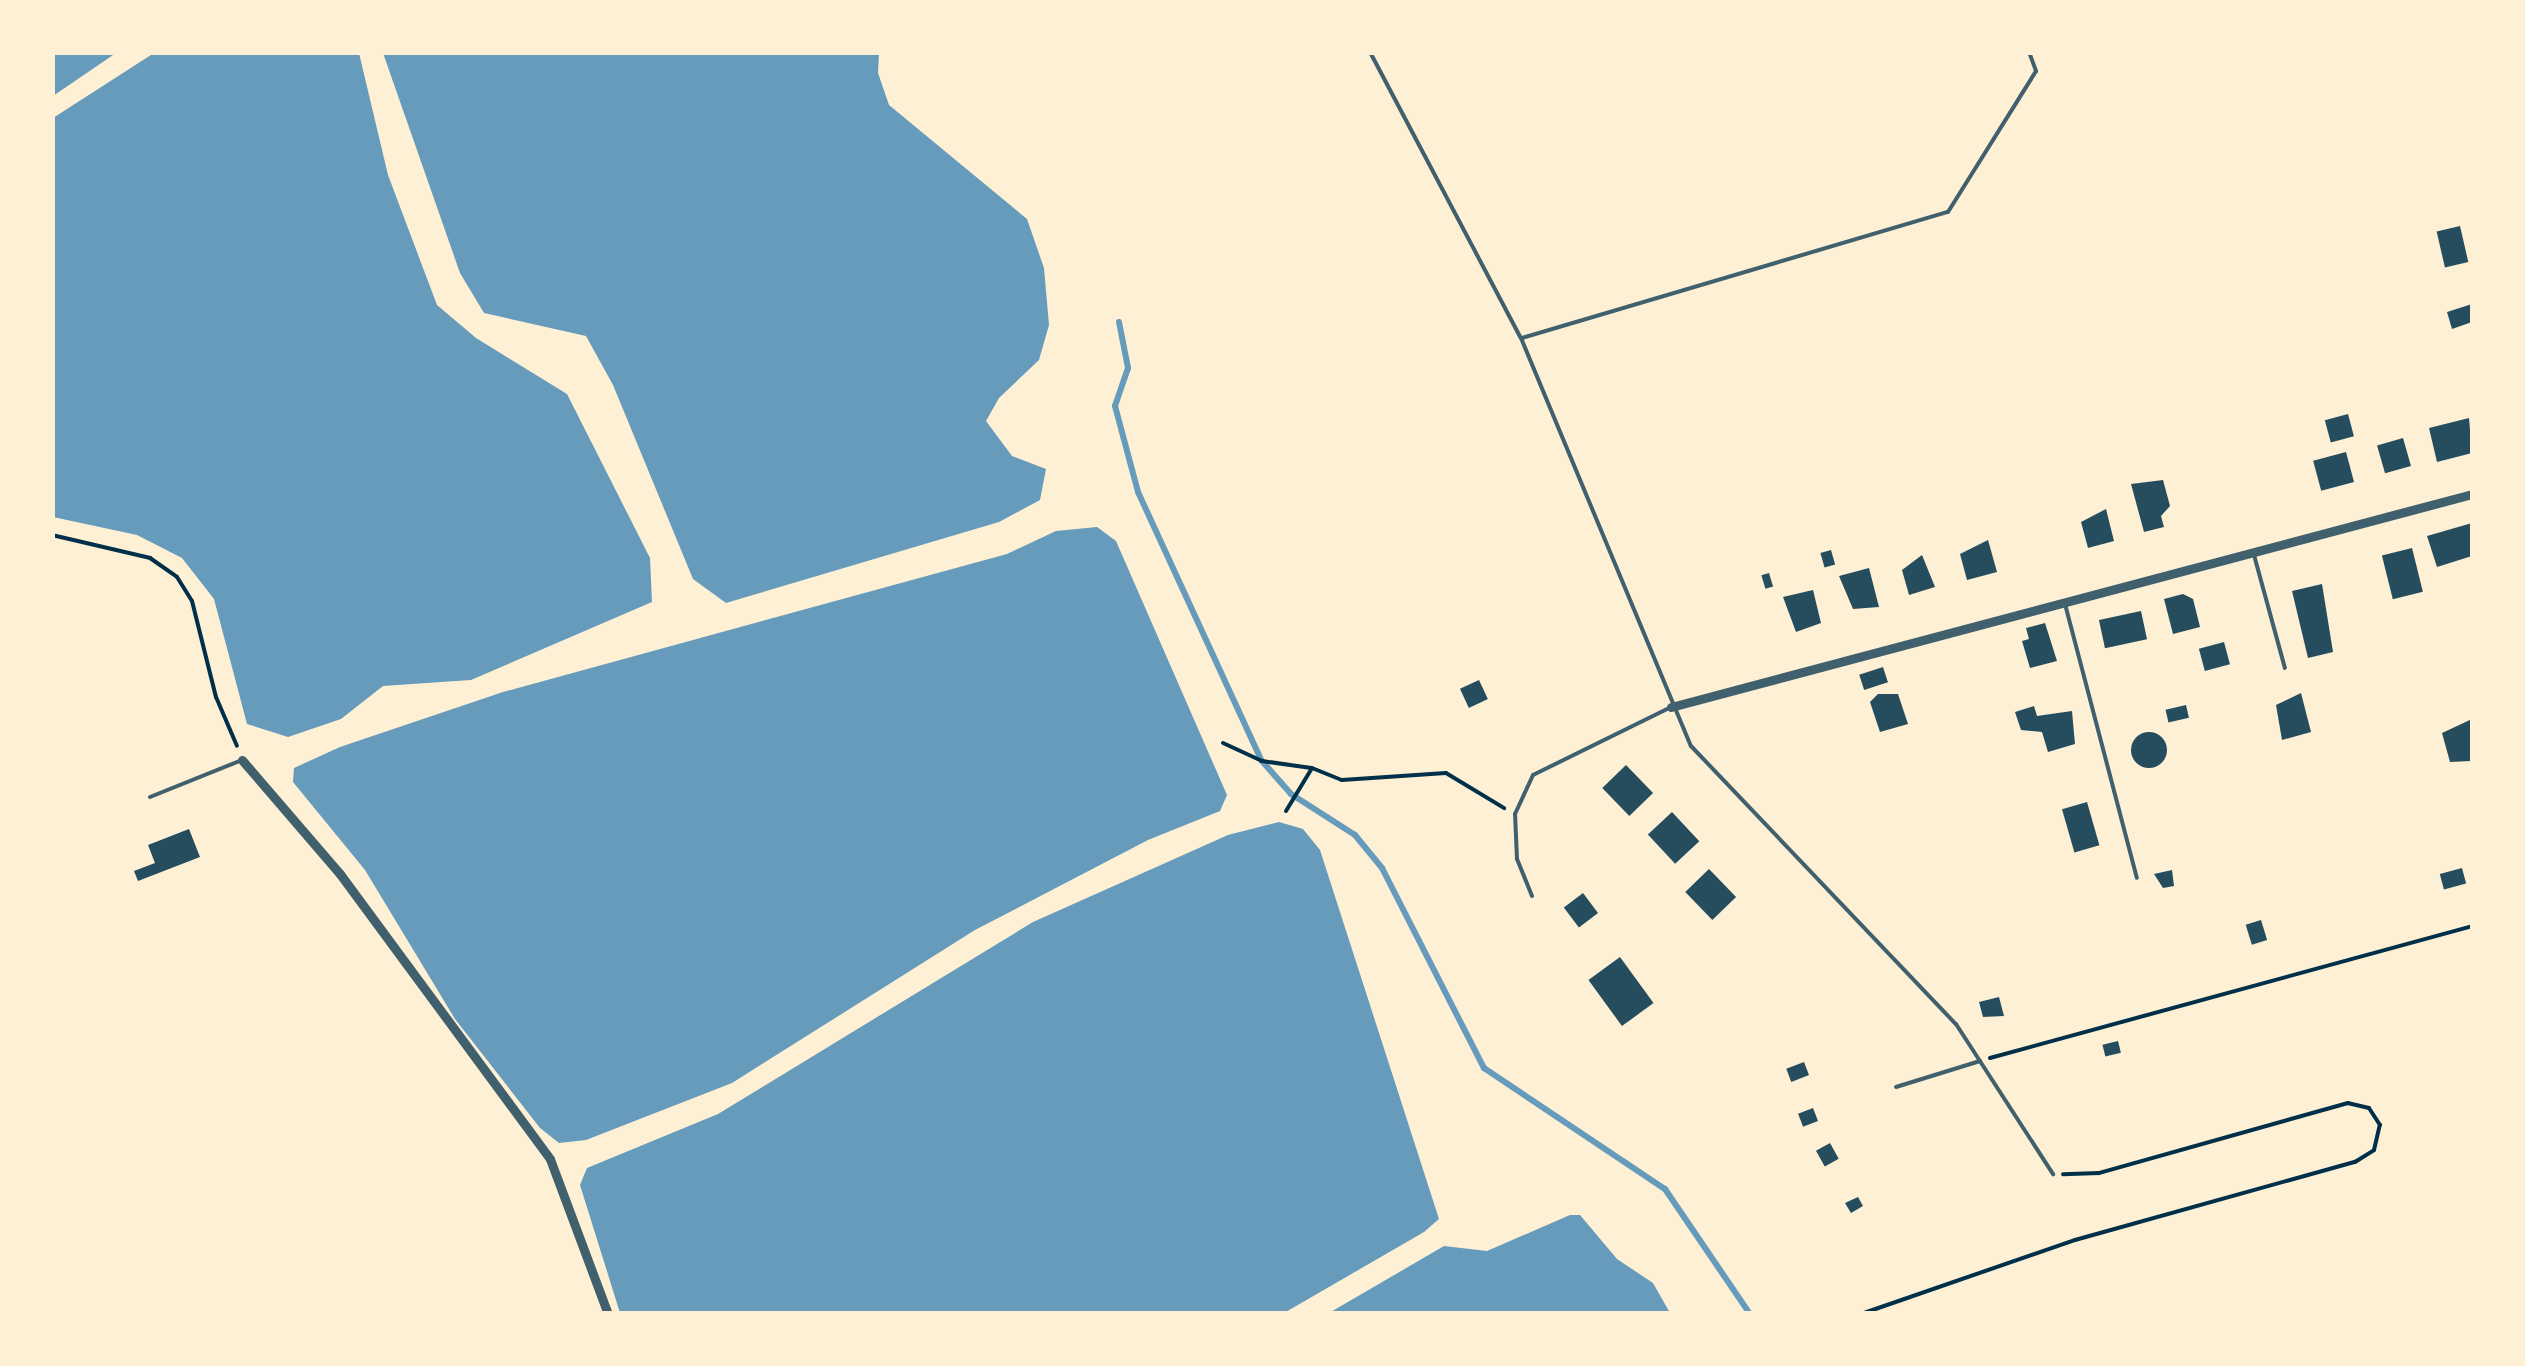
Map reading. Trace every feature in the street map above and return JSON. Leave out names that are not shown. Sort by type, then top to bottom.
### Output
[{"type":"street","points":[[1671,707],[2064,599],[2254,555],[2472,494]]},
{"type":"street","points":[[242,760],[340,874],[550,1159],[608,1314]]},
{"type":"lane","points":[[1370,52],[1522,338],[1671,707],[1692,746],[1935,1000],[1980,1060],[2053,1174]]},
{"type":"lane","points":[[1522,338],[1948,212],[2036,71],[2029,52]]},
{"type":"lane","points":[[2254,555],[2285,668]]},
{"type":"lane","points":[[2064,599],[2138,878]]},
{"type":"lane","points":[[1532,896],[1516,859],[1515,814],[1533,775],[1671,707]]},
{"type":"lane","points":[[150,797],[242,760]]},
{"type":"lane","points":[[1896,1087],[1980,1060]]},
{"type":"path","points":[[52,535],[150,558],[177,576],[192,602],[216,696],[242,760]]},
{"type":"path","points":[[1223,742],[1262,761],[1312,768],[1342,780],[1446,774],[1515,814]]},
{"type":"path","points":[[1286,811],[1312,768]]},
{"type":"path","points":[[1980,1060],[2472,926]]},
{"type":"path","points":[[1861,1314],[2074,1240],[2355,1162],[2374,1150],[2380,1125],[2370,1108],[2348,1103],[2098,1173],[2053,1174]]},
{"type":"water","points":[[53,52],[116,52],[116,53],[53,96]]},
{"type":"water","points":[[154,53],[359,53],[388,175],[437,305],[476,338],[567,394],[650,558],[652,602],[471,680],[383,686],[341,719],[288,737],[247,724],[214,599],[182,558],[137,535],[53,517],[53,118]]},
{"type":"water","points":[[383,53],[879,53],[878,73],[889,105],[1027,219],[1044,268],[1049,325],[1039,360],[999,398],[986,421],[1012,456],[1046,469],[1040,500],[999,522],[726,603],[693,579],[613,385],[586,336],[484,313],[460,273]]},
{"type":"water","points":[[1097,527],[1116,541],[1227,795],[1220,811],[1148,840],[975,930],[732,1083],[586,1140],[559,1143],[540,1128],[455,1019],[365,870],[293,782],[294,768],[340,747],[503,692],[1007,554],[1056,531]]},
{"type":"water","points":[[1279,822],[1303,829],[1320,850],[1439,1219],[1424,1232],[1284,1313],[620,1313],[580,1185],[587,1168],[718,1114],[1033,922],[1228,835]]},
{"type":"water","points":[[1570,1215],[1580,1215],[1617,1259],[1653,1283],[1670,1313],[1329,1313],[1444,1246],[1487,1251]]},
{"type":"building","points":[[2460,226],[2468,262],[2445,267],[2437,231]]},
{"type":"building","points":[[2472,304],[2472,322],[2452,329],[2447,312]]},
{"type":"building","points":[[2348,414],[2354,436],[2331,442],[2325,420]]},
{"type":"building","points":[[2469,418],[2472,453],[2437,462],[2429,428]]},
{"type":"building","points":[[2403,438],[2411,466],[2385,473],[2377,445]]},
{"type":"building","points":[[2346,452],[2354,482],[2321,491],[2313,461]]},
{"type":"building","points":[[2163,480],[2170,506],[2161,516],[2164,527],[2144,532],[2131,484]]},
{"type":"building","points":[[2106,509],[2114,541],[2088,548],[2081,522]]},
{"type":"building","points":[[2472,523],[2472,556],[2437,567],[2427,536]]},
{"type":"building","points":[[1988,540],[1997,572],[1967,580],[1960,554]]},
{"type":"building","points":[[2412,548],[2423,592],[2393,599],[2382,555]]},
{"type":"building","points":[[1831,550],[1835,564],[1825,567],[1820,553]]},
{"type":"building","points":[[1922,555],[1935,587],[1909,595],[1902,570]]},
{"type":"building","points":[[1869,568],[1879,607],[1853,609],[1839,576]]},
{"type":"building","points":[[1769,573],[1773,586],[1765,589],[1761,575]]},
{"type":"building","points":[[2322,584],[2333,652],[2308,658],[2292,591]]},
{"type":"building","points":[[1813,590],[1821,623],[1796,632],[1783,597]]},
{"type":"building","points":[[2183,594],[2193,599],[2200,627],[2173,634],[2164,599]]},
{"type":"building","points":[[2141,611],[2147,639],[2105,648],[2099,620]]},
{"type":"building","points":[[2045,623],[2057,661],[2030,668],[2022,641],[2029,639],[2026,628]]},
{"type":"building","points":[[2224,642],[2230,664],[2205,671],[2199,649]]},
{"type":"building","points":[[1883,667],[1888,682],[1864,690],[1859,675]]},
{"type":"building","points":[[1479,680],[1488,699],[1469,708],[1460,689]]},
{"type":"building","points":[[2301,693],[2311,732],[2282,740],[2276,705]]},
{"type":"building","points":[[1878,694],[1898,694],[1908,724],[1880,732],[1870,702]]},
{"type":"building","points":[[2186,705],[2189,718],[2168,722],[2166,710]]},
{"type":"building","points":[[2034,706],[2037,716],[2072,711],[2075,744],[2048,752],[2042,732],[2021,730],[2015,712]]},
{"type":"building","points":[[2472,719],[2471,761],[2450,762],[2442,733]]},
{"type":"building","points":[[2149,732],[2162,737],[2167,750],[2162,763],[2149,768],[2136,763],[2131,750],[2136,737]]},
{"type":"building","points":[[1626,765],[1653,793],[1629,816],[1602,788]]},
{"type":"building","points":[[2087,802],[2099,845],[2074,852],[2062,809]]},
{"type":"building","points":[[1672,812],[1699,841],[1675,864],[1648,835]]},
{"type":"building","points":[[189,829],[200,857],[138,881],[134,871],[155,863],[148,845]]},
{"type":"building","points":[[2462,868],[2466,883],[2444,889],[2440,874]]},
{"type":"building","points":[[1709,869],[1736,897],[1712,920],[1685,892]]},
{"type":"building","points":[[2172,870],[2174,886],[2163,888],[2154,874]]},
{"type":"building","points":[[1583,893],[1598,913],[1579,927],[1564,907]]},
{"type":"building","points":[[2261,920],[2267,940],[2252,945],[2246,925]]},
{"type":"building","points":[[1620,957],[1654,1003],[1622,1026],[1588,980]]},
{"type":"building","points":[[1999,997],[2004,1016],[1983,1017],[1979,1002]]},
{"type":"building","points":[[2118,1041],[2121,1053],[2105,1057],[2102,1045]]},
{"type":"building","points":[[1804,1062],[1809,1075],[1791,1082],[1786,1069]]},
{"type":"building","points":[[1813,1108],[1818,1121],[1803,1127],[1798,1114]]},
{"type":"building","points":[[1830,1143],[1839,1159],[1825,1167],[1816,1151]]},
{"type":"building","points":[[1858,1197],[1863,1206],[1851,1213],[1845,1203]]},
{"type":"waterway","points":[[1119,322],[1128,368],[1115,406],[1138,492],[1262,761],[1291,794],[1355,835],[1382,868],[1484,1068],[1665,1189],[1750,1314]]}]
